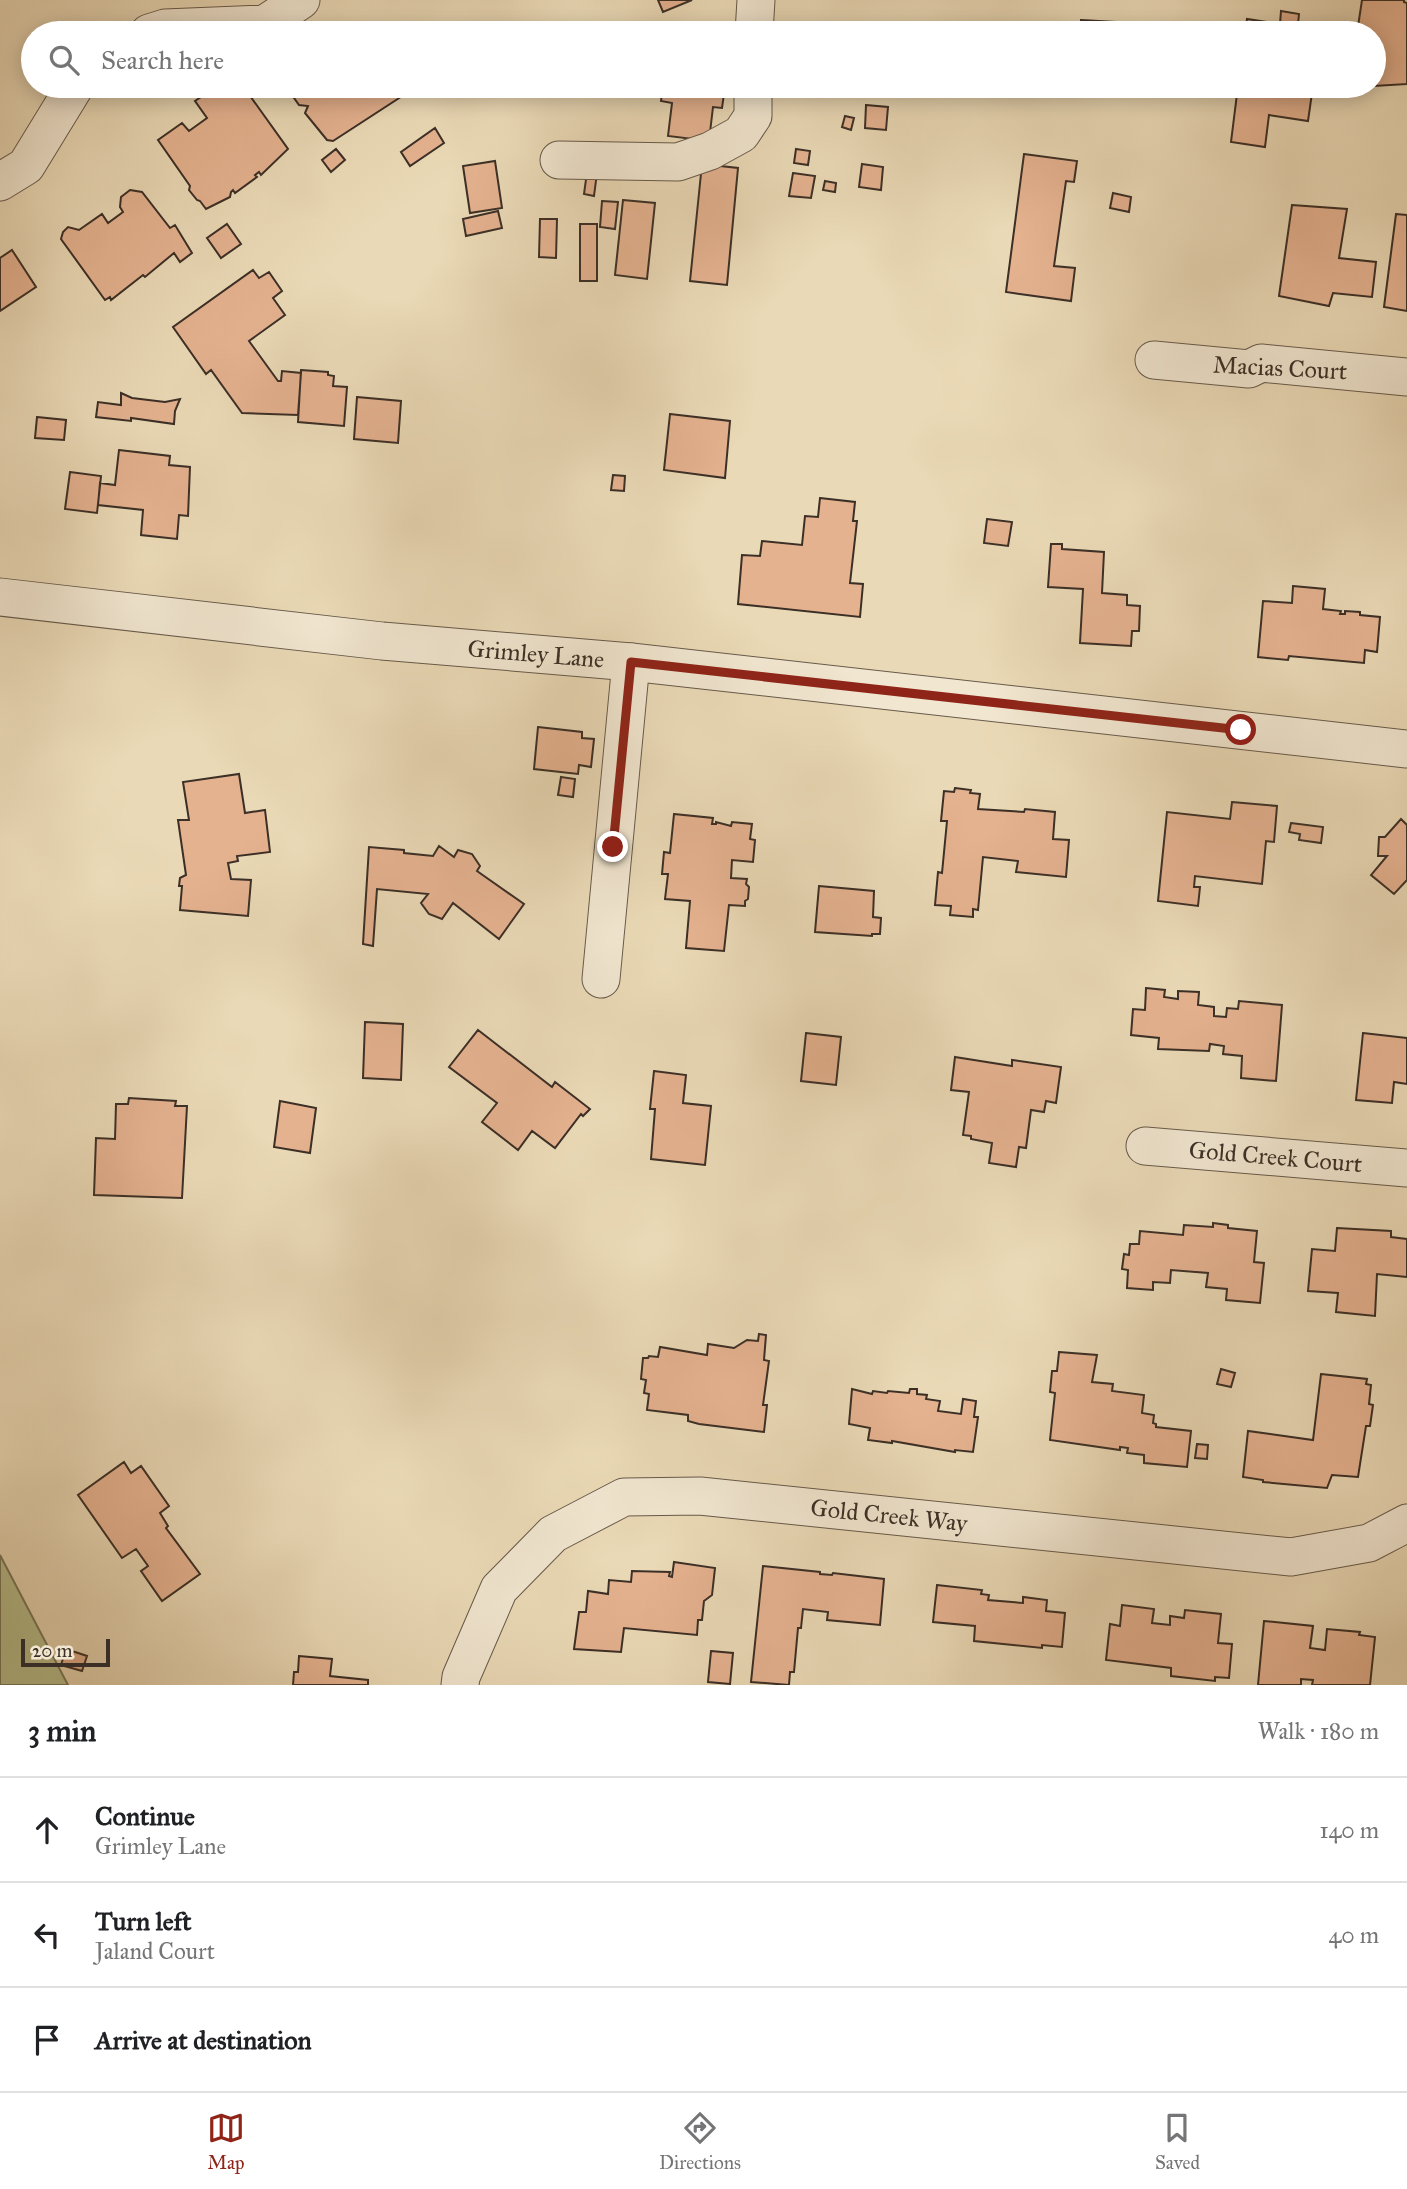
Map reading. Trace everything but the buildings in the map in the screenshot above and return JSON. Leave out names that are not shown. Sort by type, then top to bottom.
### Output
[{"type":"street","points":[[270,21],[301,0]]},
{"type":"street","points":[[755,21],[756,0]]},
{"type":"street","points":[[0,182],[26,166],[68,98]]},
{"type":"street","points":[[559,160],[678,162],[710,151],[741,134],[753,117],[753,98]]},
{"type":"street","name":"Macias Court","points":[[1154,360],[1249,369],[1261,363],[1407,377]]},
{"type":"street","name":"Grimley Lane","points":[[0,597],[383,642],[631,662],[1407,749]]},
{"type":"street","points":[[601,979],[631,662]]},
{"type":"street","name":"Gold Creek Court","points":[[1145,1146],[1407,1168]]},
{"type":"street","name":"Gold Creek Way","points":[[460,1685],[499,1589],[553,1534],[624,1497],[699,1496],[1291,1557],[1369,1543],[1407,1523]]},
{"type":"green space","points":[[0,1555],[68,1685],[0,1685]]},
{"type":"route","points":[[613,847],[631,662],[1241,730]]}]
